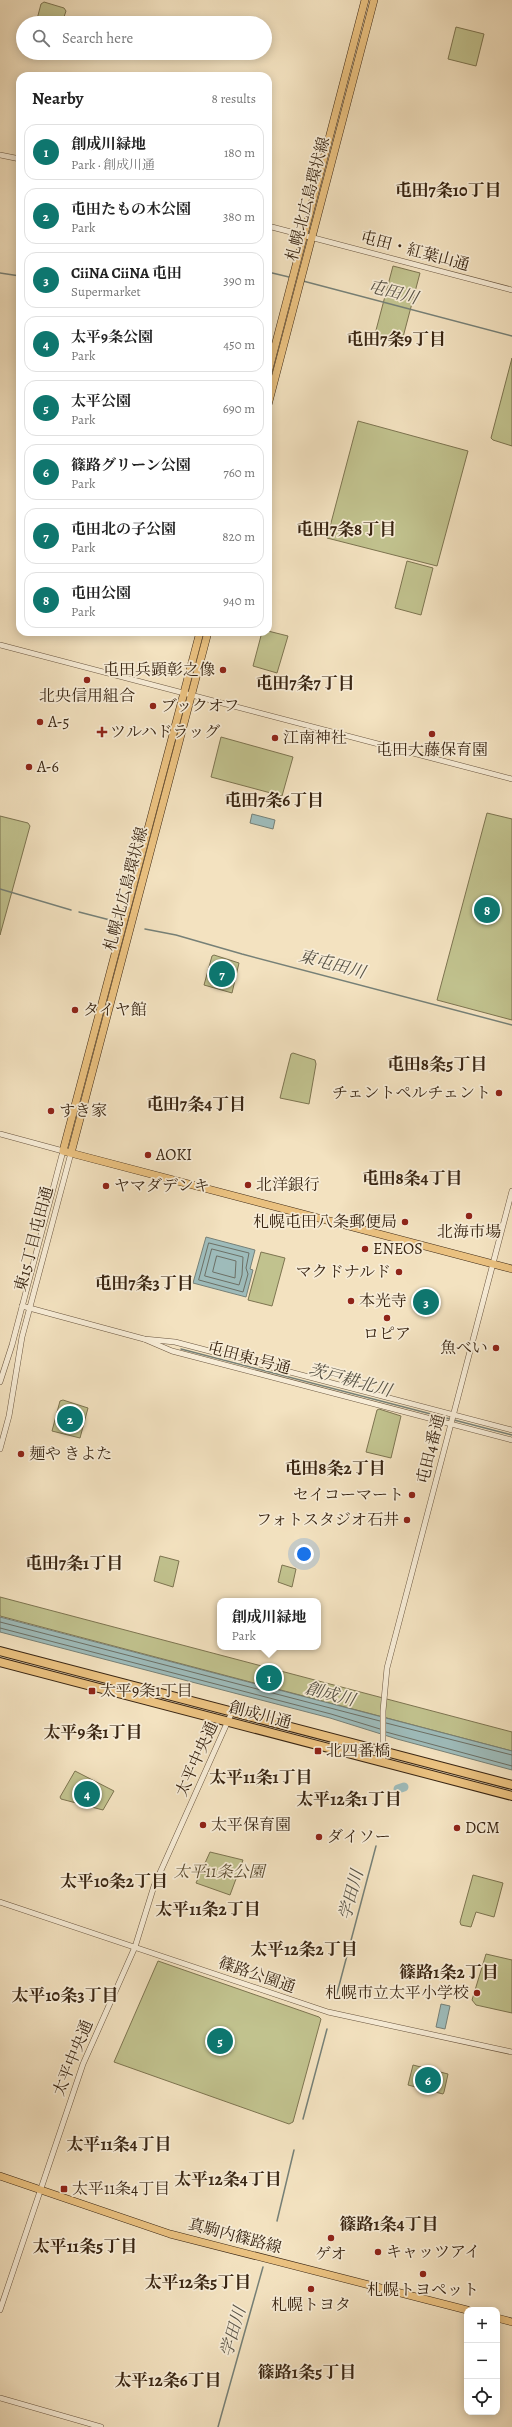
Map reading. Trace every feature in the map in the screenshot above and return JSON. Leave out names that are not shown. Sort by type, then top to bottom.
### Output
[{"type":"highway","name":"創成川通","points":[[0,1651],[512,1784]]},
{"type":"highway","name":"創成川通","points":[[0,1662],[512,1796]]},
{"type":"main road","name":"札幌北広島環状線","points":[[272,358],[366,0]]},
{"type":"main road","name":"札幌北広島環状線","points":[[272,390],[374,0]]},
{"type":"main road","name":"札幌北広島環状線","points":[[63,1151],[199,636]]},
{"type":"main road","name":"札幌北広島環状線","points":[[71,1153],[207,636]]},
{"type":"main road","points":[[63,1151],[512,1269]]},
{"type":"main road","name":"真駒内篠路線","points":[[0,2176],[170,2234],[464,2309]]},
{"type":"main road","points":[[500,2319],[512,2322]]},
{"type":"street","points":[[0,154],[16,158]]},
{"type":"street","name":"屯田・紅葉山通","points":[[272,227],[512,290]]},
{"type":"street","points":[[0,645],[512,779]]},
{"type":"street","points":[[0,1134],[63,1151]]},
{"type":"street","name":"東15丁目屯田通","points":[[0,1382],[22,1306],[63,1151]]},
{"type":"street","name":"東15丁目屯田通","points":[[0,1449],[9,1416],[22,1337],[71,1153]]},
{"type":"street","name":"屯田4番通","points":[[383,1762],[383,1711],[387,1668],[512,1191]]},
{"type":"street","name":"屯田東1号通","points":[[22,1306],[144,1339],[175,1342],[452,1420],[512,1440]]},
{"type":"street","name":"屯田東1号通","points":[[144,1339],[172,1352],[452,1420],[512,1430]]},
{"type":"street","name":"太平中央通","points":[[0,2310],[83,2064],[135,1947],[154,1886],[232,1712]]},
{"type":"street","name":"篠路公園通","points":[[0,1902],[328,2012],[512,2052]]},
{"type":"street","points":[[0,2398],[102,2427]]},
{"type":"green space","points":[[44,2],[64,8],[66,11],[64,16],[38,16],[41,4]]},
{"type":"green space","points":[[456,27],[484,34],[476,66],[448,59]]},
{"type":"green space","points":[[393,266],[420,273],[402,341],[375,334]]},
{"type":"green space","points":[[512,358],[512,446],[491,438]]},
{"type":"green space","points":[[358,421],[468,451],[437,566],[327,538]]},
{"type":"green space","points":[[407,561],[433,568],[421,615],[395,608]]},
{"type":"green space","points":[[272,632],[288,636],[277,673],[253,666],[261,636],[272,636]]},
{"type":"green space","points":[[221,737],[293,757],[282,796],[211,777]]},
{"type":"green space","points":[[487,813],[512,819],[512,1020],[437,1000]]},
{"type":"green space","points":[[0,816],[28,823],[30,826],[0,935]]},
{"type":"green space","points":[[214,955],[239,963],[232,993],[204,985],[212,956]]},
{"type":"green space","points":[[293,1053],[315,1060],[316,1064],[309,1104],[280,1098],[291,1054]]},
{"type":"green space","points":[[261,1252],[285,1258],[272,1306],[248,1300]]},
{"type":"green space","points":[[63,1400],[88,1408],[80,1438],[52,1431],[60,1401]]},
{"type":"green space","points":[[379,1409],[401,1416],[391,1458],[366,1452],[377,1410]]},
{"type":"green space","points":[[160,1556],[179,1561],[173,1587],[154,1581]]},
{"type":"green space","points":[[282,1565],[296,1569],[292,1587],[278,1582]]},
{"type":"green space","points":[[0,1597],[512,1732],[512,1751],[0,1616]]},
{"type":"green space","points":[[75,1771],[114,1791],[103,1810],[61,1799],[60,1797]]},
{"type":"green space","name":"太平11条公園","points":[[210,1852],[243,1860],[230,1895],[196,1883]]},
{"type":"green space","points":[[473,1875],[503,1883],[494,1917],[476,1912],[471,1927],[461,1925],[460,1922]]},
{"type":"green space","points":[[486,1954],[512,1960],[512,2013],[476,2005],[472,2000]]},
{"type":"green space","points":[[158,1961],[319,2017],[321,2019],[293,2122],[289,2124],[114,2062]]},
{"type":"green space","points":[[413,2065],[448,2074],[443,2094],[408,2085]]},
{"type":"water","points":[[252,814],[275,820],[273,829],[250,823]]},
{"type":"water","points":[[206,1237],[255,1250],[250,1269],[253,1270],[246,1297],[193,1283]]},
{"type":"water","points":[[0,1617],[512,1751],[512,1770],[397,1739],[330,1718],[0,1632]]},
{"type":"water","points":[[441,2004],[450,2006],[445,2029],[436,2027]]},
{"type":"waterway","name":"屯田川","points":[[0,273],[16,275]]},
{"type":"waterway","name":"屯田川","points":[[272,273],[289,277]]},
{"type":"waterway","name":"屯田川","points":[[303,281],[512,336]]},
{"type":"waterway","name":"東屯田川","points":[[0,889],[71,910]]},
{"type":"waterway","name":"東屯田川","points":[[79,912],[110,920]]},
{"type":"waterway","name":"東屯田川","points":[[145,929],[176,935],[242,954],[512,1025]]},
{"type":"waterway","name":"茨戸耕北川","points":[[181,1349],[450,1419]]},
{"type":"waterway","name":"茨戸耕北川","points":[[454,1420],[512,1435]]},
{"type":"waterway","name":"学田川","points":[[398,1789],[404,1787]]},
{"type":"waterway","name":"学田川","points":[[393,1800],[398,1789]]},
{"type":"waterway","name":"学田川","points":[[336,1997],[376,1846]]},
{"type":"waterway","name":"学田川","points":[[303,2119],[327,2029]]},
{"type":"waterway","name":"学田川","points":[[277,2221],[294,2150]]},
{"type":"waterway","name":"学田川","points":[[218,2427],[263,2267]]},
{"type":"place","name":"屯田兵顕彰之像","points":[[223,670]]},
{"type":"place","name":"北央信用組合","points":[[87,680]]},
{"type":"place","name":"ブックオフ","points":[[153,706]]},
{"type":"place","name":"A-5","points":[[40,722]]},
{"type":"place","name":"ツルハドラッグ","points":[[102,732]]},
{"type":"place","name":"屯田大藤保育園","points":[[432,734]]},
{"type":"place","name":"江南神社","points":[[275,738]]},
{"type":"place","name":"A-6","points":[[29,767]]},
{"type":"place","name":"屯田公園","points":[[487,910]]},
{"type":"place","name":"屯田北の子公園","points":[[222,974]]},
{"type":"place","name":"タイヤ館","points":[[75,1010]]},
{"type":"place","name":"チェントペルチェント","points":[[499,1093]]},
{"type":"place","name":"すき家","points":[[51,1111]]},
{"type":"place","name":"AOKI","points":[[148,1155]]},
{"type":"place","name":"北洋銀行","points":[[248,1185]]},
{"type":"place","name":"ヤマダデンキ","points":[[106,1186]]},
{"type":"place","name":"北海市場","points":[[469,1216]]},
{"type":"place","name":"札幌屯田八条郵便局","points":[[405,1222]]},
{"type":"place","name":"ENEOS","points":[[365,1249]]},
{"type":"place","name":"マクドナルド","points":[[399,1272]]},
{"type":"place","name":"本光寺","points":[[351,1301]]},
{"type":"place","name":"CiiNA CiiNA 屯田","points":[[426,1302]]},
{"type":"place","name":"ロピア","points":[[387,1318]]},
{"type":"place","name":"魚べい","points":[[496,1348]]},
{"type":"place","name":"屯田たもの木公園","points":[[70,1419]]},
{"type":"place","name":"麺や きよた","points":[[21,1454]]},
{"type":"place","name":"セイコーマート","points":[[412,1495]]},
{"type":"place","name":"フォトスタジオ石井","points":[[407,1520]]},
{"type":"place","name":"創成川緑地","points":[[269,1678]]},
{"type":"place","name":"太平9条1丁目","points":[[92,1691]]},
{"type":"place","name":"北四番橋","points":[[318,1751]]},
{"type":"place","name":"太平9条公園","points":[[87,1794]]},
{"type":"place","name":"太平保育園","points":[[203,1825]]},
{"type":"place","name":"DCM","points":[[457,1828]]},
{"type":"place","name":"ダイソー","points":[[319,1837]]},
{"type":"place","name":"札幌市立太平小学校","points":[[477,1993]]},
{"type":"place","name":"太平公園","points":[[220,2041]]},
{"type":"place","name":"篠路グリーン公園","points":[[428,2080]]},
{"type":"place","name":"太平11条4丁目","points":[[64,2189]]},
{"type":"place","name":"ゲオ","points":[[331,2238]]},
{"type":"place","name":"キャッツアイ","points":[[378,2252]]},
{"type":"place","name":"札幌トヨペット","points":[[423,2274]]},
{"type":"place","name":"札幌トヨタ","points":[[311,2289]]},
{"type":"district","name":"屯田7条10丁目","points":[[448,190]]},
{"type":"district","name":"屯田7条9丁目","points":[[396,339]]},
{"type":"district","name":"屯田7条8丁目","points":[[346,529]]},
{"type":"district","name":"屯田7条7丁目","points":[[305,683]]},
{"type":"district","name":"屯田7条6丁目","points":[[274,800]]},
{"type":"district","name":"屯田8条5丁目","points":[[437,1064]]},
{"type":"district","name":"屯田7条4丁目","points":[[196,1104]]},
{"type":"district","name":"屯田8条4丁目","points":[[412,1178]]},
{"type":"district","name":"屯田7条3丁目","points":[[144,1283]]},
{"type":"district","name":"屯田8条2丁目","points":[[335,1468]]},
{"type":"district","name":"屯田7条1丁目","points":[[74,1563]]},
{"type":"district","name":"太平9条1丁目","points":[[93,1732]]},
{"type":"district","name":"太平11条1丁目","points":[[261,1777]]},
{"type":"district","name":"太平12条1丁目","points":[[349,1799]]},
{"type":"district","name":"太平10条2丁目","points":[[114,1881]]},
{"type":"district","name":"太平11条2丁目","points":[[208,1909]]},
{"type":"district","name":"太平12条2丁目","points":[[304,1949]]},
{"type":"district","name":"篠路1条2丁目","points":[[449,1972]]},
{"type":"district","name":"太平10条3丁目","points":[[65,1995]]},
{"type":"district","name":"太平11条4丁目","points":[[119,2144]]},
{"type":"district","name":"太平12条4丁目","points":[[228,2179]]},
{"type":"district","name":"篠路1条4丁目","points":[[389,2224]]},
{"type":"district","name":"太平11条5丁目","points":[[85,2246]]},
{"type":"district","name":"太平12条5丁目","points":[[198,2282]]},
{"type":"district","name":"篠路1条5丁目","points":[[307,2372]]},
{"type":"district","name":"太平12条6丁目","points":[[168,2380]]},
{"type":"water label","name":"創成川","points":[[330,1694]]}]
